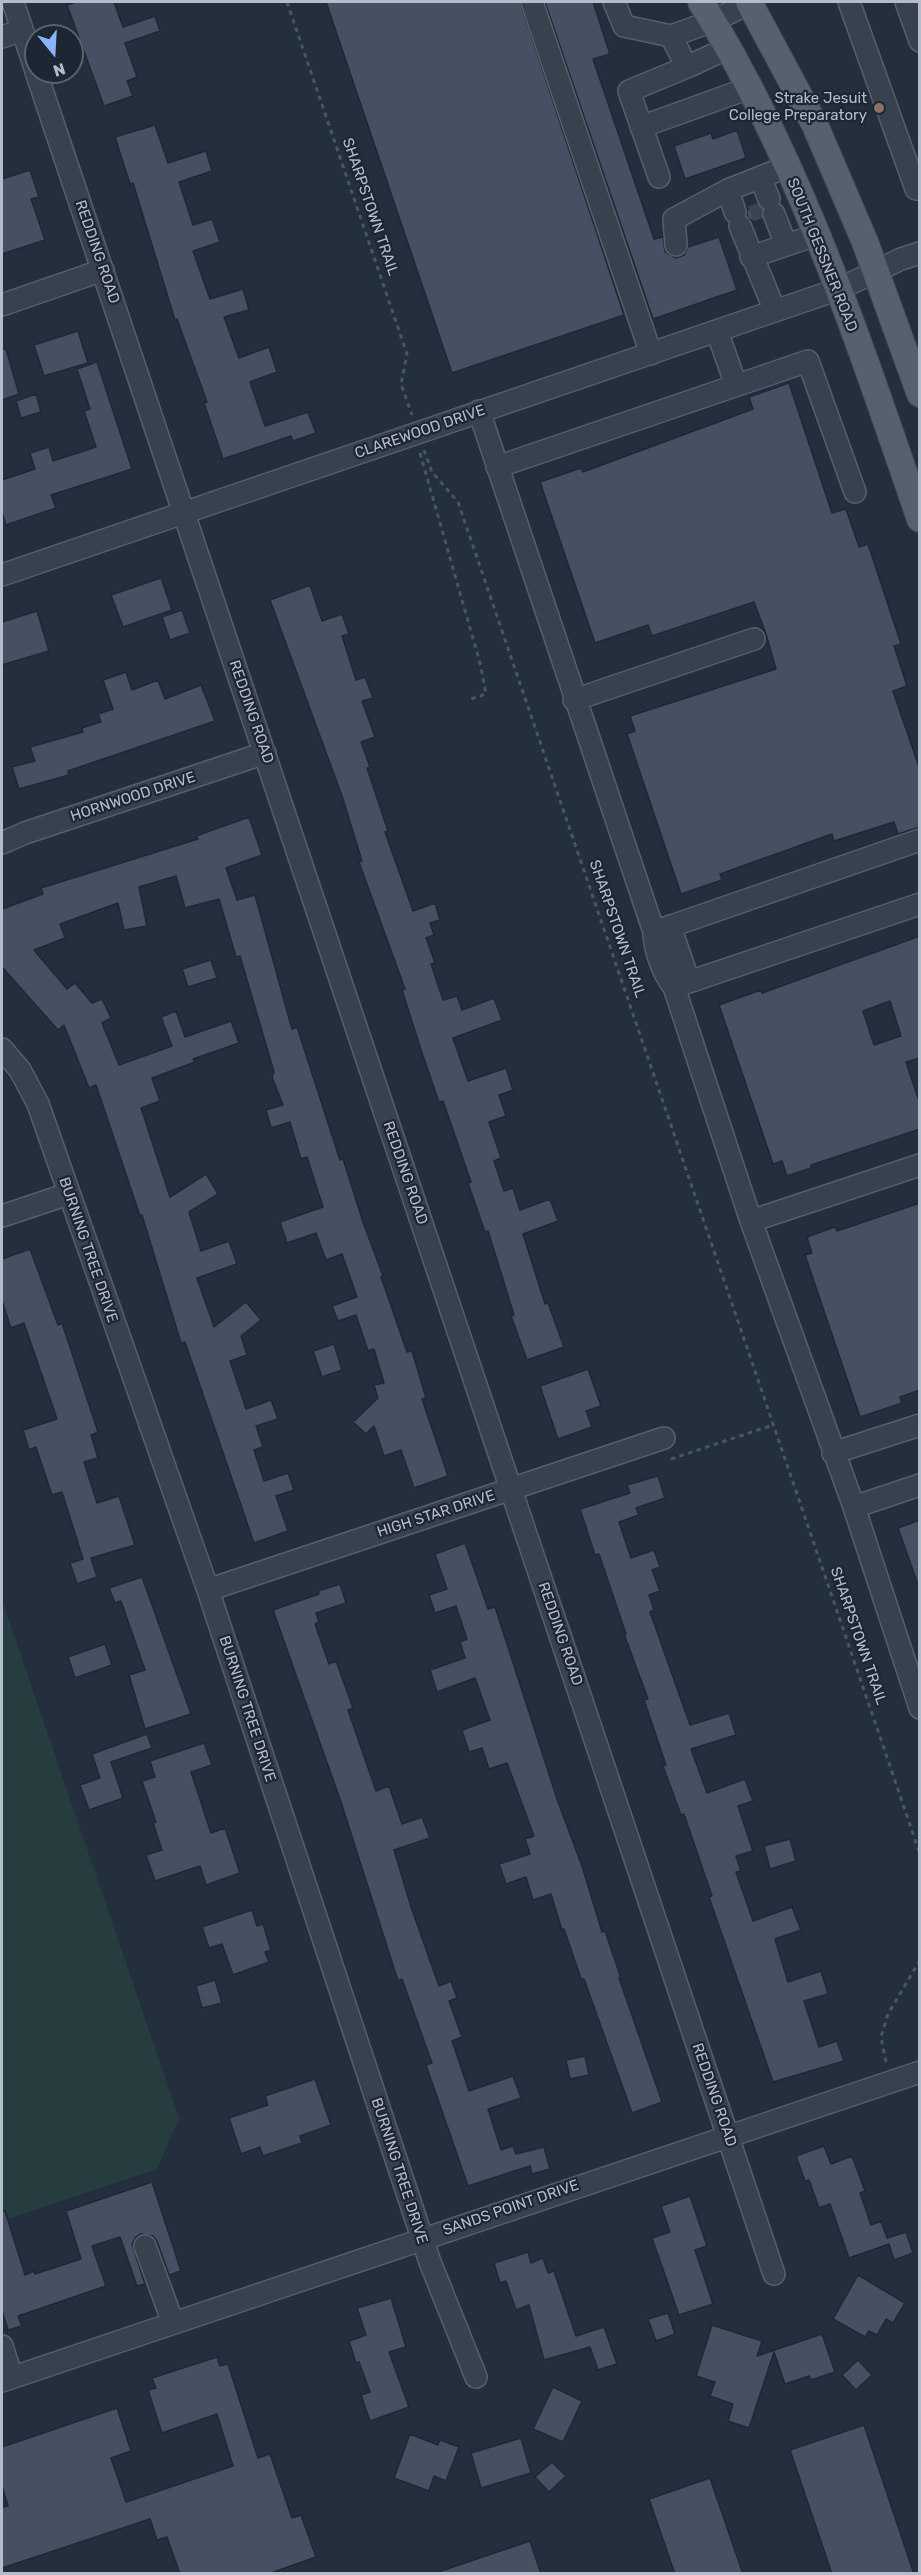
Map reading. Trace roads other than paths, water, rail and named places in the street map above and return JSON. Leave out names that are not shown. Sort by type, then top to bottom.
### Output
[{"type":"main road","points":[[749,2],[815,125],[865,242],[920,394]]},
{"type":"main road","name":"SOUTH GESSNER ROAD","points":[[707,11],[772,131],[839,289],[920,519]]},
{"type":"street","name":"REDDING ROAD","points":[[13,2],[24,36]]},
{"type":"street","points":[[532,2],[651,354]]},
{"type":"street","points":[[614,2],[624,26],[671,36],[707,11],[749,2]]},
{"type":"street","points":[[849,2],[916,189],[920,188]]},
{"type":"street","points":[[906,2],[920,41]]},
{"type":"street","points":[[2,37],[22,30]]},
{"type":"street","points":[[671,36],[687,67]]},
{"type":"street","points":[[660,177],[628,91],[728,48]]},
{"type":"street","name":"REDDING ROAD","points":[[40,84],[774,2274]]},
{"type":"street","points":[[641,127],[749,88]]},
{"type":"street","points":[[676,245],[674,219],[786,167]]},
{"type":"street","points":[[744,185],[768,251],[775,311]]},
{"type":"street","points":[[744,185],[768,251]]},
{"type":"street","points":[[768,251],[816,235]]},
{"type":"street","name":"CLAREWOOD DRIVE","points":[[2,575],[839,289],[920,253]]},
{"type":"street","points":[[2,305],[103,270]]},
{"type":"street","points":[[717,331],[736,385]]},
{"type":"street","points":[[497,467],[808,361],[855,492]]},
{"type":"street","points":[[478,411],[574,700],[682,984],[751,1221],[854,1507],[920,1708]]},
{"type":"street","points":[[574,700],[754,639]]},
{"type":"street","name":"HORNWOOD DRIVE","points":[[2,843],[25,833],[265,753]]},
{"type":"street","points":[[662,929],[920,840]]},
{"type":"street","points":[[682,984],[920,904]]},
{"type":"street","name":"BURNING TREE DRIVE","points":[[2,1049],[20,1070],[38,1104],[208,1590],[422,2238],[476,2377]]},
{"type":"street","points":[[751,1221],[920,1165]]},
{"type":"street","points":[[2,1216],[68,1194]]},
{"type":"street","points":[[833,1453],[920,1425]]},
{"type":"street","name":"HIGH STAR DRIVE","points":[[208,1590],[664,1438]]},
{"type":"street","points":[[854,1507],[920,1485]]},
{"type":"street","name":"SANDS POINT DRIVE","points":[[7,2379],[920,2072]]},
{"type":"street","points":[[145,2246],[173,2323]]},
{"type":"street","points":[[2,2346],[7,2379]]},
{"type":"tunnel","points":[[758,203],[763,218]]},
{"type":"place","name":"Strake Jesuit College Preparatory","points":[[879,108]]}]
